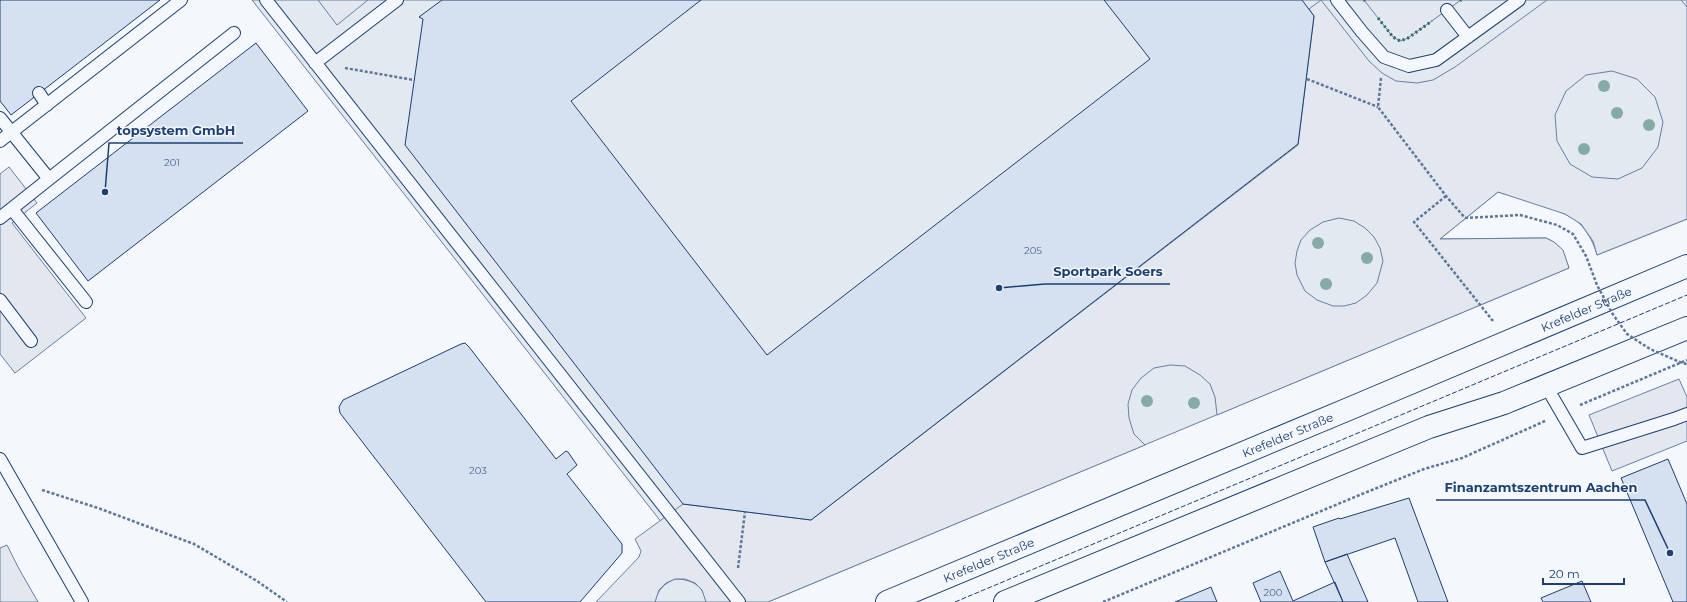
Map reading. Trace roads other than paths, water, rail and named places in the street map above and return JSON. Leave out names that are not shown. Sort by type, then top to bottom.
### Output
[{"type":"main road","name":"Krefelder Straße","points":[[887,602],[1687,266]]},
{"type":"main road","points":[[1005,602],[1429,427],[1504,403],[1687,328]]},
{"type":"lane","points":[[0,141],[181,0]]},
{"type":"lane","points":[[266,0],[737,599]]},
{"type":"lane","points":[[315,63],[397,0]]},
{"type":"lane","points":[[1337,0],[1384,58],[1409,66],[1436,60],[1519,0]]},
{"type":"lane","points":[[1447,10],[1468,37]]},
{"type":"lane","points":[[0,218],[234,33]]},
{"type":"lane","points":[[38,93],[47,105]]},
{"type":"lane","points":[[0,118],[49,179]]},
{"type":"lane","points":[[12,209],[86,302]]},
{"type":"lane","points":[[0,300],[31,341]]},
{"type":"lane","points":[[1546,386],[1582,448],[1687,414]]},
{"type":"lane","points":[[0,459],[82,602]]},
{"type":"place","name":"topsystem GmbH","points":[[105,192]]},
{"type":"place","name":"Sportpark Soers","points":[[999,288]]},
{"type":"place","name":"Finanzamtszentrum Aachen","points":[[1670,553]]}]
